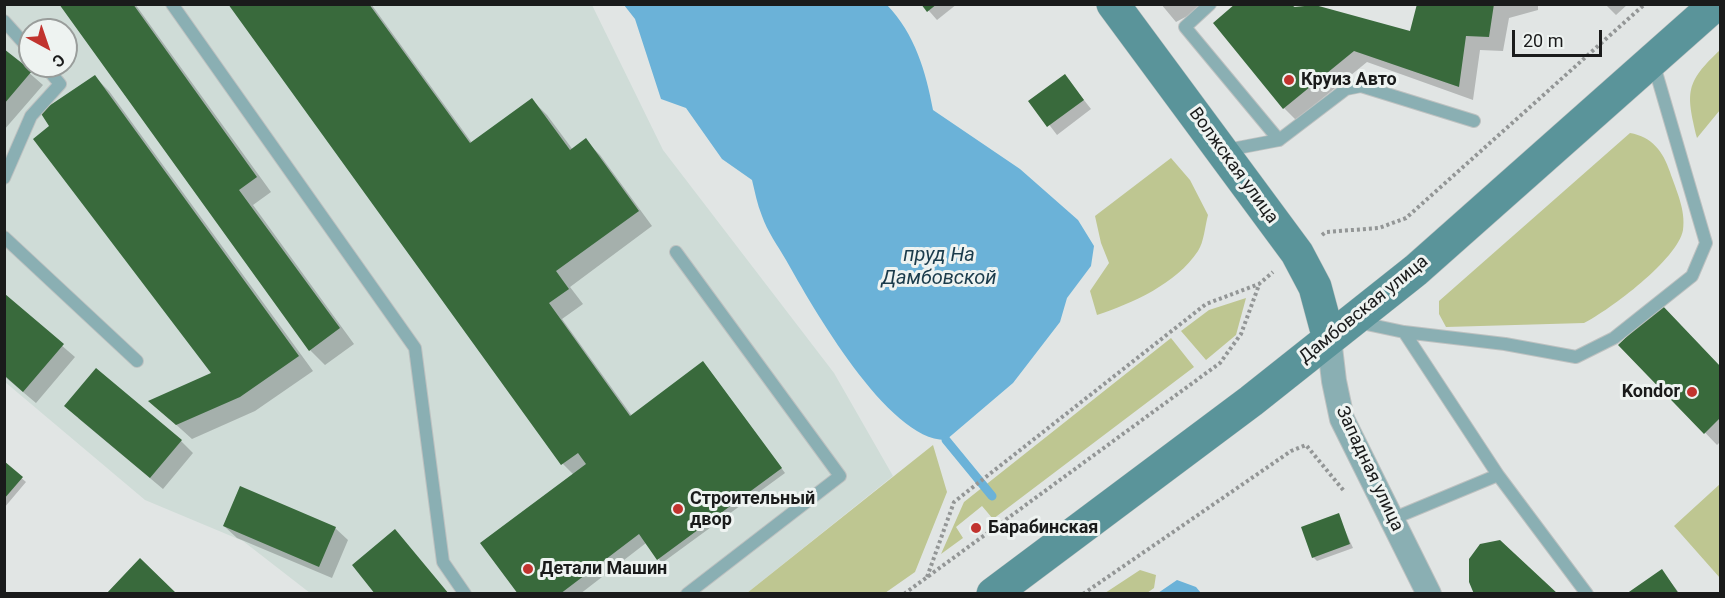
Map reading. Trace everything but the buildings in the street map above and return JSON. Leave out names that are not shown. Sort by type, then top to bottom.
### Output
[{"type":"main road","name":"Волжская улица","points":[[1113,4],[1297,252],[1341,330]]},
{"type":"main road","name":"Дамбовская улица","points":[[993,594],[1341,330],[1416,270],[1716,4]]},
{"type":"street","name":"Западная улица","points":[[1341,330],[1334,381],[1342,419],[1429,594]]},
{"type":"lane","points":[[172,4],[415,348],[443,562],[465,594]]},
{"type":"lane","points":[[1210,4],[1185,27],[1279,140]]},
{"type":"lane","points":[[4,21],[18,37]]},
{"type":"lane","points":[[1341,330],[1404,332],[1506,344],[1576,357],[1614,338],[1692,276],[1706,243],[1652,61]]},
{"type":"lane","points":[[4,178],[31,116],[60,84],[55,78]]},
{"type":"lane","points":[[1222,151],[1279,140],[1346,89],[1361,86],[1474,121]]},
{"type":"lane","points":[[4,237],[137,361]]},
{"type":"lane","points":[[676,252],[840,476],[687,594]]},
{"type":"lane","points":[[1404,332],[1498,475],[1587,594]]},
{"type":"lane","points":[[1392,519],[1498,475]]},
{"type":"path","points":[[1297,252],[1326,231],[1378,228],[1406,218],[1645,4]]},
{"type":"path","points":[[904,594],[927,578],[1220,363],[1241,334],[1259,284],[1206,304],[954,502],[927,578]]},
{"type":"path","points":[[1083,594],[1291,451],[1306,445],[1335,477],[1346,494]]},
{"type":"shaded area","points":[[4,5],[592,5],[663,150],[834,373],[893,476],[747,593],[310,593],[243,541],[145,500],[5,382]]},
{"type":"green space","points":[[1720,50],[1720,110],[1697,138],[1691,109],[1691,89],[1700,71]]},
{"type":"green space","points":[[1630,133],[1645,138],[1660,151],[1667,164],[1682,208],[1684,223],[1678,242],[1656,269],[1625,296],[1584,323],[1446,327],[1439,314],[1439,301]]},
{"type":"green space","points":[[1171,158],[1190,180],[1208,215],[1200,247],[1189,263],[1166,283],[1125,305],[1097,315],[1090,291],[1109,263],[1101,243],[1095,216]]},
{"type":"green space","points":[[1246,298],[1236,335],[1206,360],[1181,331],[1209,310]]},
{"type":"green space","points":[[1171,338],[1194,367],[993,519],[982,506],[956,527],[963,538],[941,554],[964,502]]},
{"type":"green space","points":[[933,445],[947,492],[915,572],[885,593],[747,593]]},
{"type":"green space","points":[[1720,484],[1720,578],[1674,526]]},
{"type":"green space","points":[[1140,570],[1156,575],[1154,588],[1147,593],[1105,593]]},
{"type":"water","name":"пруд На Дамбовской","points":[[624,5],[887,5],[905,28],[918,54],[933,110],[1020,169],[1078,220],[1094,246],[1091,266],[1067,298],[1060,322],[1013,383],[946,440],[924,434],[900,419],[854,368],[814,308],[767,227],[752,180],[722,159],[686,108],[661,99],[635,19]]},
{"type":"water","points":[[1177,580],[1196,587],[1201,593],[1158,593]]},
{"type":"waterway","points":[[946,440],[992,496]]},
{"type":"place","name":"Круиз Авто","points":[[1289,80]]},
{"type":"place","name":"Kondor","points":[[1692,392]]},
{"type":"place","name":"Строительный двор","points":[[678,509]]},
{"type":"place","name":"Барабинская","points":[[976,528]]},
{"type":"place","name":"Детали Машин","points":[[528,569]]}]
